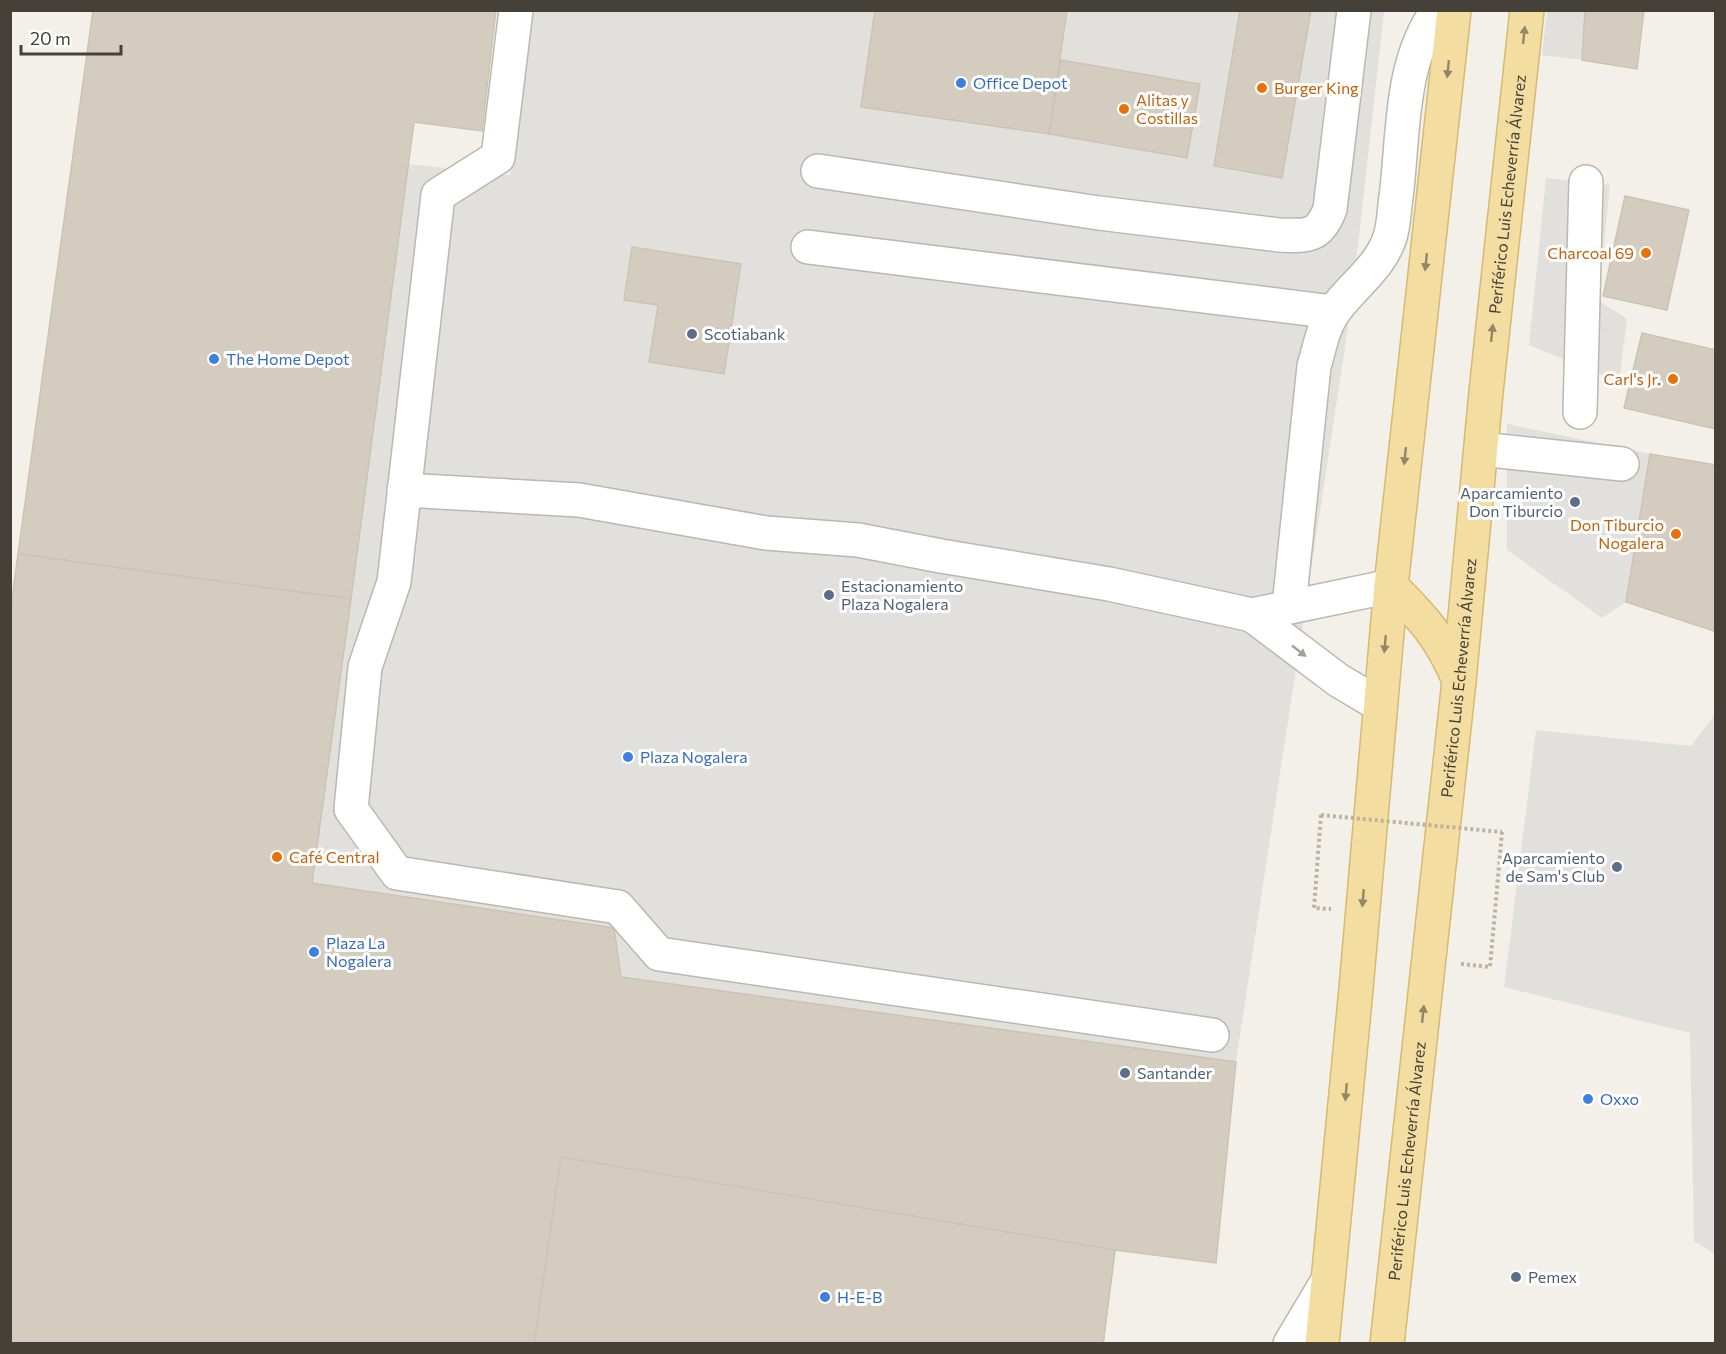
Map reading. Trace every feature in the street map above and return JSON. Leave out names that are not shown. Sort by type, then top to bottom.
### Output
[{"type":"main road","points":[[1322,1344],[1390,586],[1454,10]]},
{"type":"main road","name":"Periférico Luis Echeverría Álvarez","points":[[1387,1344],[1459,681],[1527,10]]},
{"type":"main road","points":[[1390,586],[1420,615],[1436,635],[1448,654],[1459,681]]},
{"type":"lane","points":[[516,10],[498,157],[438,195],[394,582],[365,667],[351,809],[397,873],[618,907],[659,954],[1212,1035]]},
{"type":"lane","points":[[818,171],[1099,213],[1279,235],[1300,236],[1314,232],[1325,223],[1330,209],[1354,10]]},
{"type":"lane","points":[[1289,606],[1314,366],[1323,334],[1333,312],[1384,253],[1390,235],[1397,187],[1401,132],[1409,80],[1417,49],[1431,19],[1438,10]]},
{"type":"lane","points":[[1580,412],[1586,183]]},
{"type":"lane","points":[[808,247],[1333,312]]},
{"type":"lane","points":[[1481,449],[1622,464]]},
{"type":"lane","points":[[404,490],[579,500],[766,532],[858,540],[1109,584],[1252,615],[1338,680],[1380,705]]},
{"type":"lane","points":[[1252,615],[1390,586]]},
{"type":"lane","points":[[1290,1344],[1328,1282]]},
{"type":"path","points":[[1362,912],[1314,908],[1321,815],[1502,832],[1490,967],[1428,962]]},
{"type":"shaded area","name":"Estacionamiento Plaza Nogalera","points":[[532,11],[1384,11],[1351,308],[1236,1062],[621,977],[614,928],[312,883],[408,164],[510,175]]},
{"type":"shaded area","points":[[1547,11],[1585,11],[1582,60],[1542,55]]},
{"type":"shaded area","points":[[1546,178],[1610,185],[1598,300],[1627,319],[1619,382],[1529,345]]},
{"type":"shaded area","name":"Aparcamiento Don Tiburcio","points":[[1507,424],[1650,454],[1626,602],[1602,618],[1507,550]]},
{"type":"shaded area","name":"Aparcamiento de Sam's Club","points":[[1715,714],[1715,1254],[1694,1241],[1690,1033],[1504,987],[1536,730],[1691,746]]},
{"type":"building","name":"The Home Depot","points":[[93,10],[496,10],[482,131],[414,122],[351,599],[18,554]]},
{"type":"building","name":"Office Depot","points":[[875,10],[1067,10],[1049,134],[861,107]]},
{"type":"building","name":"Burger King","points":[[1240,10],[1311,10],[1282,178],[1214,166]]},
{"type":"building","points":[[1585,10],[1644,10],[1637,69],[1582,60]]},
{"type":"building","name":"Alitas y Costillas","points":[[1061,60],[1200,84],[1187,158],[1049,134]]},
{"type":"building","name":"Charcoal 69","points":[[1625,196],[1689,210],[1667,310],[1603,296]]},
{"type":"building","name":"Scotiabank","points":[[632,247],[741,264],[724,374],[649,362],[658,305],[624,300]]},
{"type":"building","name":"Carl's Jr.","points":[[1642,333],[1716,350],[1716,429],[1624,408]]},
{"type":"building","name":"Don Tiburcio Nogalera","points":[[1650,454],[1716,465],[1716,619],[1714,631],[1626,602]]},
{"type":"building","name":"Plaza La Nogalera","points":[[18,554],[351,599],[312,883],[614,928],[621,977],[1236,1062],[1216,1263],[1115,1250],[1103,1344],[10,1344],[10,614]]},
{"type":"building","name":"H-E-B","points":[[561,1157],[1115,1250],[1103,1344],[534,1344]]},
{"type":"place","name":"Office Depot","points":[[961,83]]},
{"type":"place","name":"Burger King","points":[[1262,88]]},
{"type":"place","name":"Alitas y Costillas","points":[[1124,109]]},
{"type":"place","name":"Charcoal 69","points":[[1646,253]]},
{"type":"place","name":"Scotiabank","points":[[692,334]]},
{"type":"place","name":"The Home Depot","points":[[214,359]]},
{"type":"place","name":"Carl's Jr.","points":[[1673,379]]},
{"type":"place","name":"Aparcamiento Don Tiburcio","points":[[1575,502]]},
{"type":"place","name":"Don Tiburcio Nogalera","points":[[1676,534]]},
{"type":"place","name":"Estacionamiento Plaza Nogalera","points":[[829,595]]},
{"type":"place","name":"Plaza Nogalera","points":[[628,757]]},
{"type":"place","name":"Café Central","points":[[277,857]]},
{"type":"place","name":"Aparcamiento de Sam's Club","points":[[1617,867]]},
{"type":"place","name":"Plaza La Nogalera","points":[[314,952]]},
{"type":"place","name":"Santander","points":[[1125,1073]]},
{"type":"place","name":"Oxxo","points":[[1588,1099]]},
{"type":"place","name":"Pemex","points":[[1516,1277]]},
{"type":"place","name":"H-E-B","points":[[825,1297]]}]
